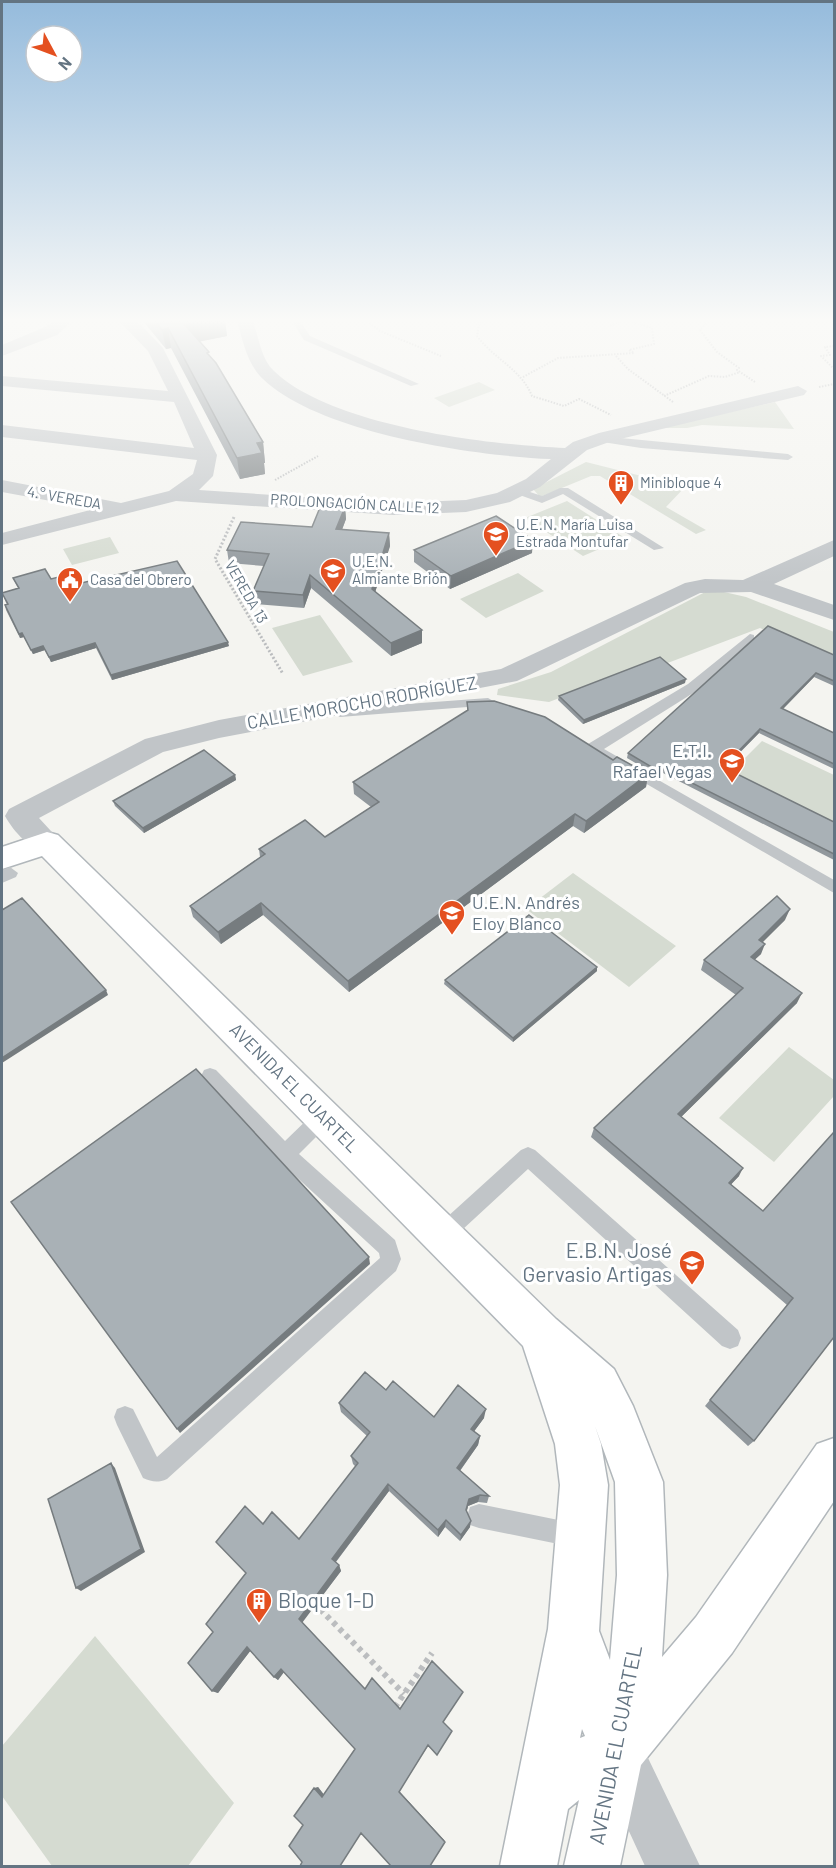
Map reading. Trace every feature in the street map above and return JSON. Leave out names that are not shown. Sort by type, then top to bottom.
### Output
[{"type":"main road","points":[[4,870],[47,843]]},
{"type":"main road","name":"AVENIDA EL CUARTEL","points":[[47,843],[541,1334],[598,1385],[617,1422],[639,1482],[642,1575],[635,1670],[592,1866]]},
{"type":"main road","name":"AVENIDA EL CUARTEL","points":[[529,1866],[545,1792],[574,1629],[584,1485],[578,1444],[541,1334]]},
{"type":"main road","points":[[545,1792],[578,1766],[618,1750],[714,1635],[834,1461]]},
{"type":"main road","points":[[574,1629],[599,1706],[618,1750]]},
{"type":"street","points":[[176,495],[201,479],[208,469],[207,455],[185,408]]},
{"type":"street","points":[[329,408],[363,420],[434,438],[504,450],[568,454]]},
{"type":"street","name":"PROLONGACIÓN CALLE 12","points":[[2,539],[176,495],[436,509],[489,502],[532,483],[580,446],[638,429],[725,408]]},
{"type":"street","points":[[2,430],[207,455]]},
{"type":"street","name":"4.° VEREDA","points":[[2,486],[126,509]]},
{"type":"street","points":[[746,586],[821,556],[834,547]]},
{"type":"street","name":"CALLE MOROCHO RODRÍGUEZ","points":[[47,843],[19,816],[154,745],[184,736],[508,676],[693,588],[706,584],[746,586],[834,613]]},
{"type":"street","points":[[618,1750],[673,1866]]},
{"type":"lane","points":[[600,439],[641,445],[788,457]]},
{"type":"lane","points":[[518,490],[542,500],[564,490],[658,548]]},
{"type":"lane","points":[[594,749],[693,687],[750,638]]},
{"type":"lane","points":[[289,717],[456,704],[501,704]]},
{"type":"lane","points":[[579,740],[834,887]]},
{"type":"lane","points":[[124,1417],[151,1470],[159,1471],[389,1264],[392,1253],[285,1154],[210,1076]]},
{"type":"lane","points":[[285,1154],[322,1118]]},
{"type":"lane","points":[[442,1235],[528,1156],[730,1338]]},
{"type":"lane","points":[[479,1516],[582,1537]]},
{"type":"path","points":[[597,408],[638,429]]},
{"type":"path","points":[[685,408],[697,415]]},
{"type":"path","points":[[242,499],[318,456]]},
{"type":"path","name":"VEREDA 13","points":[[242,499],[215,559],[283,674]]},
{"type":"path","points":[[307,1611],[314,1603],[404,1694]]},
{"type":"path","points":[[390,1716],[432,1653]]},
{"type":"shaded area","points":[[747,408],[779,408],[794,429],[702,425],[687,428],[659,428]]},
{"type":"shaded area","points":[[586,462],[685,487],[666,507],[706,530],[696,534],[600,476],[591,476],[540,497],[533,489]]},
{"type":"shaded area","points":[[567,501],[625,538],[583,556],[525,518]]},
{"type":"shaded area","points":[[110,537],[119,553],[72,565],[63,549]]},
{"type":"shaded area","points":[[518,573],[544,591],[486,618],[460,599]]},
{"type":"shaded area","points":[[711,589],[746,597],[834,632],[834,654],[807,648],[760,628],[665,664],[659,660],[549,702],[497,695],[498,689],[551,672]]},
{"type":"shaded area","points":[[320,615],[353,662],[303,676],[272,628]]},
{"type":"shaded area","points":[[762,741],[834,775],[834,822],[732,771]]},
{"type":"shaded area","points":[[573,873],[676,946],[629,987],[526,909]]},
{"type":"shaded area","points":[[789,1047],[834,1080],[834,1096],[774,1162],[719,1118]]},
{"type":"shaded area","points":[[95,1636],[234,1803],[188,1866],[52,1866],[2,1796],[2,1746]]},
{"type":"building","points":[[211,408],[243,408],[263,442],[257,443],[262,453],[237,458]]},
{"type":"building","points":[[321,505],[345,507],[336,529],[389,533],[372,589],[422,630],[391,643],[310,575],[303,595],[253,591],[269,554],[227,550],[241,522],[312,527]]},
{"type":"building","points":[[496,516],[533,540],[451,576],[414,550]]},
{"type":"building","points":[[177,561],[228,642],[111,675],[95,643],[49,657],[43,646],[31,650],[22,633],[19,634],[5,605],[8,604],[2,593],[19,588],[13,578],[45,569],[51,579],[71,574],[77,584]]},
{"type":"building","points":[[768,626],[834,655],[834,681],[816,673],[781,708],[834,733],[834,764],[760,729],[723,767],[834,822],[834,854],[664,769],[660,772],[628,753]]},
{"type":"building","points":[[660,657],[686,679],[584,720],[559,696]]},
{"type":"building","points":[[494,701],[545,717],[613,760],[617,757],[648,774],[586,821],[575,814],[348,981],[261,903],[218,932],[190,906],[265,854],[259,849],[305,820],[325,837],[379,802],[353,782],[468,710],[467,702]]},
{"type":"building","points":[[204,750],[235,775],[143,828],[113,801]]},
{"type":"building","points":[[777,896],[790,909],[759,940],[765,944],[751,957],[802,993],[678,1114],[743,1168],[729,1183],[763,1211],[834,1132],[834,1337],[754,1441],[710,1400],[793,1298],[594,1128],[743,988],[704,960]]},
{"type":"building","points":[[22,898],[106,990],[2,1058],[2,910]]},
{"type":"building","points":[[529,915],[597,967],[513,1038],[445,980]]},
{"type":"building","points":[[196,1069],[369,1257],[177,1429],[11,1202]]},
{"type":"building","name":"Bloque 1-D","points":[[365,1372],[386,1390],[393,1381],[434,1417],[458,1385],[486,1409],[471,1429],[480,1436],[457,1468],[489,1496],[480,1495],[469,1499],[466,1510],[471,1521],[461,1535],[446,1520],[438,1530],[388,1484],[332,1559],[339,1565],[299,1619],[365,1689],[372,1678],[400,1709],[432,1661],[463,1692],[443,1722],[452,1731],[437,1755],[428,1745],[399,1792],[445,1842],[430,1866],[391,1866],[361,1833],[340,1866],[300,1866],[302,1862],[289,1846],[303,1825],[294,1816],[314,1788],[322,1797],[355,1749],[281,1669],[274,1677],[247,1647],[212,1691],[188,1663],[213,1632],[206,1624],[246,1573],[216,1542],[245,1506],[263,1524],[272,1512],[299,1539],[358,1463],[351,1456],[370,1432],[339,1403]]},
{"type":"building","points":[[111,1463],[141,1549],[76,1588],[48,1499]]},
{"type":"place","name":"Minibloque 4","points":[[621,506]]},
{"type":"place","name":"U.E.N. María Luisa Estrada Montufar","points":[[496,557]]},
{"type":"place","name":"U.E.N. Almiante Brión","points":[[333,594]]},
{"type":"place","name":"Casa del Obrero","points":[[70,603]]},
{"type":"place","name":"E.T.I. Rafael Vegas","points":[[732,784]]},
{"type":"place","name":"U.E.N. Andrés Eloy Blanco","points":[[452,936]]},
{"type":"place","name":"E.B.N. José Gervasio Artigas","points":[[692,1286]]},
{"type":"place","name":"Bloque 1-D","points":[[259,1624]]}]
